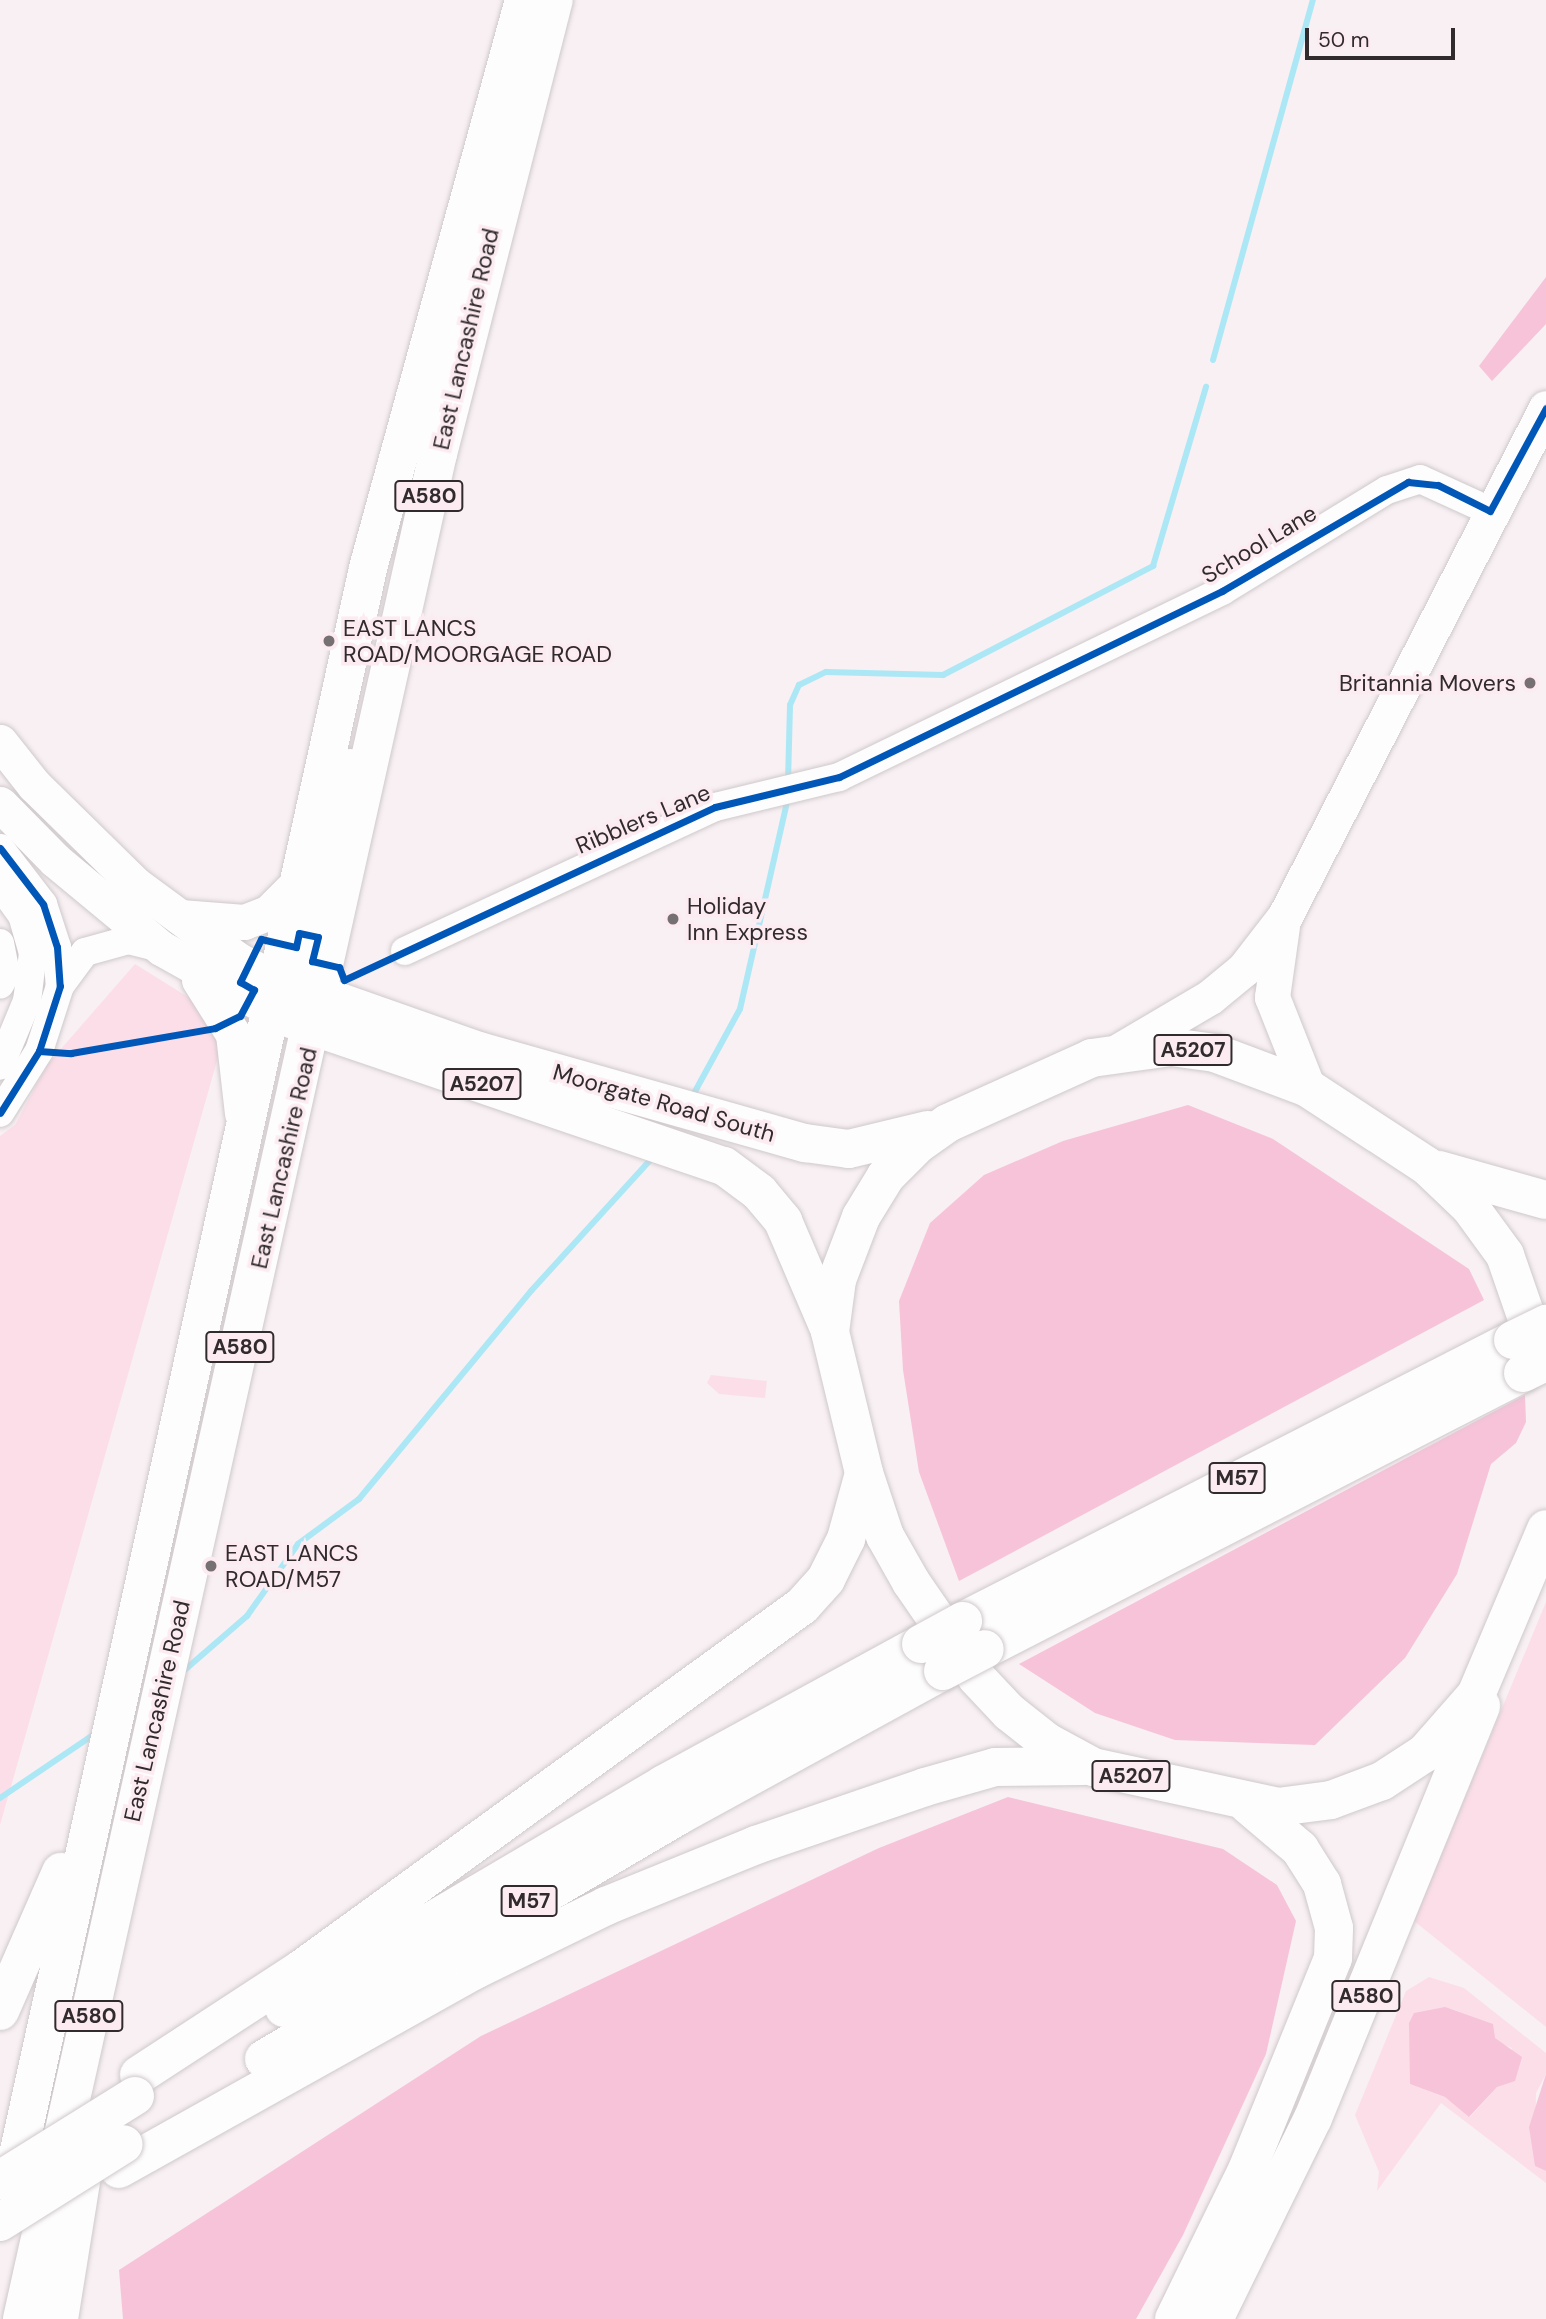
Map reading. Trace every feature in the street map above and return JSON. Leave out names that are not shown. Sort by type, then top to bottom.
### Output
[{"type":"highway","name":"East Lancashire Road","points":[[0,2239],[110,1729],[131,1644],[242,1120],[294,1003],[295,887],[368,568],[524,0]]},
{"type":"highway","name":"East Lancashire Road","points":[[22,2319],[165,1666],[294,1003],[387,691],[439,454],[554,0]]},
{"type":"highway","points":[[382,1019],[353,976],[349,940],[387,741],[387,691]]},
{"type":"highway","points":[[131,1644],[164,1553],[196,1427],[294,1003]]},
{"type":"highway","name":"A5207","points":[[294,1003],[382,1019]]},
{"type":"highway","name":"Moorgate Road South","points":[[294,1003],[674,1125],[849,1149],[948,1123]]},
{"type":"highway","name":"Moorgate Road South","points":[[382,1019],[674,1125],[759,1192],[804,1262],[830,1332]]},
{"type":"highway","name":"A5207","points":[[1535,1355],[1505,1255],[1471,1207],[1427,1166],[1308,1088],[1215,1053],[1120,1050],[948,1123],[911,1151],[874,1193],[845,1256],[830,1332],[864,1473],[892,1548],[976,1678],[1047,1742],[1093,1766],[1248,1805],[1331,1800],[1382,1781],[1455,1723],[1494,1664],[1546,1529]]},
{"type":"highway","points":[[1427,1166],[1546,1200]]},
{"type":"highway","name":"M57","points":[[0,2222],[121,2156],[530,1901],[932,1658],[1535,1355]]},
{"type":"highway","points":[[137,2086],[802,1606],[826,1579],[846,1539],[864,1473]]},
{"type":"highway","name":"M57","points":[[0,2180],[43,2154],[137,2086],[664,1784],[932,1658]]},
{"type":"highway","name":"A580","points":[[1214,2319],[1284,2184],[1371,1983],[1494,1664]]},
{"type":"highway","points":[[0,2011],[42,1920],[110,1729]]},
{"type":"highway","points":[[0,2229],[121,2156],[475,1970],[618,1901],[756,1845],[937,1783],[995,1768],[1093,1766]]},
{"type":"highway","points":[[59,2319],[122,1945],[136,1800]]},
{"type":"highway","name":"A580","points":[[1174,2319],[1248,2170],[1332,1958],[1330,1905],[1317,1875],[1292,1841],[1248,1805]]},
{"type":"main road","points":[[1120,1050],[1236,976],[1285,916],[1490,511],[1546,408]]},
{"type":"main road","points":[[294,1003],[414,507],[439,454]]},
{"type":"main road","name":"A5207","points":[[0,742],[87,840],[177,916],[294,1003]]},
{"type":"main road","name":"A5207","points":[[0,804],[55,860],[171,955],[213,996],[233,1034],[242,1120]]},
{"type":"main road","points":[[177,916],[244,922],[268,913],[295,887]]},
{"type":"main road","points":[[1285,916],[1272,967],[1272,997],[1308,1088]]},
{"type":"main road","name":"A5207","points":[[171,955],[294,1003]]},
{"type":"street","name":"School Lane","points":[[942,727],[1222,591],[1387,489],[1420,479],[1490,511]]},
{"type":"street","name":"Ribblers Lane","points":[[405,951],[716,807],[803,789],[942,727]]},
{"type":"street","points":[[0,848],[43,904],[57,947],[60,986]]},
{"type":"street","points":[[0,885],[22,915],[33,953],[27,1000],[0,1066]]},
{"type":"street","points":[[0,1113],[39,1051],[60,986],[85,952],[128,940],[171,955]]},
{"type":"street","points":[[0,943],[3,979]]},
{"type":"shaded area","points":[[1546,277],[1546,324],[1492,381],[1479,366]]},
{"type":"shaded area","points":[[135,964],[228,1022],[0,1825],[0,1136],[15,1125],[47,1065]]},
{"type":"shaded area","points":[[1188,1105],[1273,1139],[1469,1269],[1484,1300],[959,1581],[919,1472],[903,1370],[899,1301],[930,1223],[984,1175],[1063,1141]]},
{"type":"shaded area","points":[[711,1375],[767,1381],[765,1398],[719,1394],[707,1383]]},
{"type":"shaded area","points":[[1525,1395],[1526,1422],[1516,1443],[1491,1464],[1457,1574],[1405,1658],[1315,1745],[1175,1740],[1095,1713],[1019,1664]]},
{"type":"shaded area","points":[[1546,1602],[1546,2027],[1414,1921]]},
{"type":"shaded area","points":[[1008,1797],[1223,1849],[1277,1885],[1296,1921],[1266,2054],[1183,2235],[1136,2319],[123,2319],[119,2270],[481,2036],[879,1848]]},
{"type":"shaded area","points":[[1429,1977],[1464,1988],[1546,2053],[1546,2074],[1536,2093],[1535,2166],[1546,2171],[1546,2183],[1441,2103],[1377,2191],[1379,2172],[1355,2115],[1406,1991]],"holes":[[[1414,2013],[1512,2048],[1497,2087],[1470,2117],[1445,2097],[1410,2084]]]},
{"type":"shaded area","points":[[1445,2007],[1493,2024],[1495,2038],[1522,2057],[1515,2081],[1497,2087],[1469,2117],[1445,2097],[1410,2084],[1409,2023],[1414,2013]]},
{"type":"shaded area","points":[[1546,2074],[1546,2171],[1535,2166],[1529,2127]]},
{"type":"waterway","points":[[1213,360],[1313,0]]},
{"type":"waterway","points":[[788,782],[790,705],[799,685],[826,672],[943,675],[1153,566],[1206,387]]},
{"type":"waterway","points":[[692,1097],[740,1009],[788,797]]},
{"type":"waterway","points":[[180,1674],[247,1616],[298,1544],[359,1499],[531,1291],[654,1156]]},
{"type":"waterway","points":[[0,1798],[96,1733]]},
{"type":"cycle path","points":[[39,1051],[71,1053],[215,1028],[240,1016],[254,990],[240,982],[261,939],[296,947],[299,933],[318,937],[312,961],[339,967],[344,980],[715,807],[839,777],[1222,591],[1408,482],[1438,485],[1490,511],[1546,408]]},
{"type":"cycle path","points":[[0,848],[43,904],[57,947],[60,986],[39,1051],[0,1113]]},
{"type":"place","name":"EAST LANCS ROAD/MOORGAGE ROAD","points":[[329,641]]},
{"type":"place","name":"Britannia Movers","points":[[1530,683]]},
{"type":"place","name":"Holiday Inn Express","points":[[673,919]]},
{"type":"place","name":"EAST LANCS ROAD/M57","points":[[211,1566]]}]
